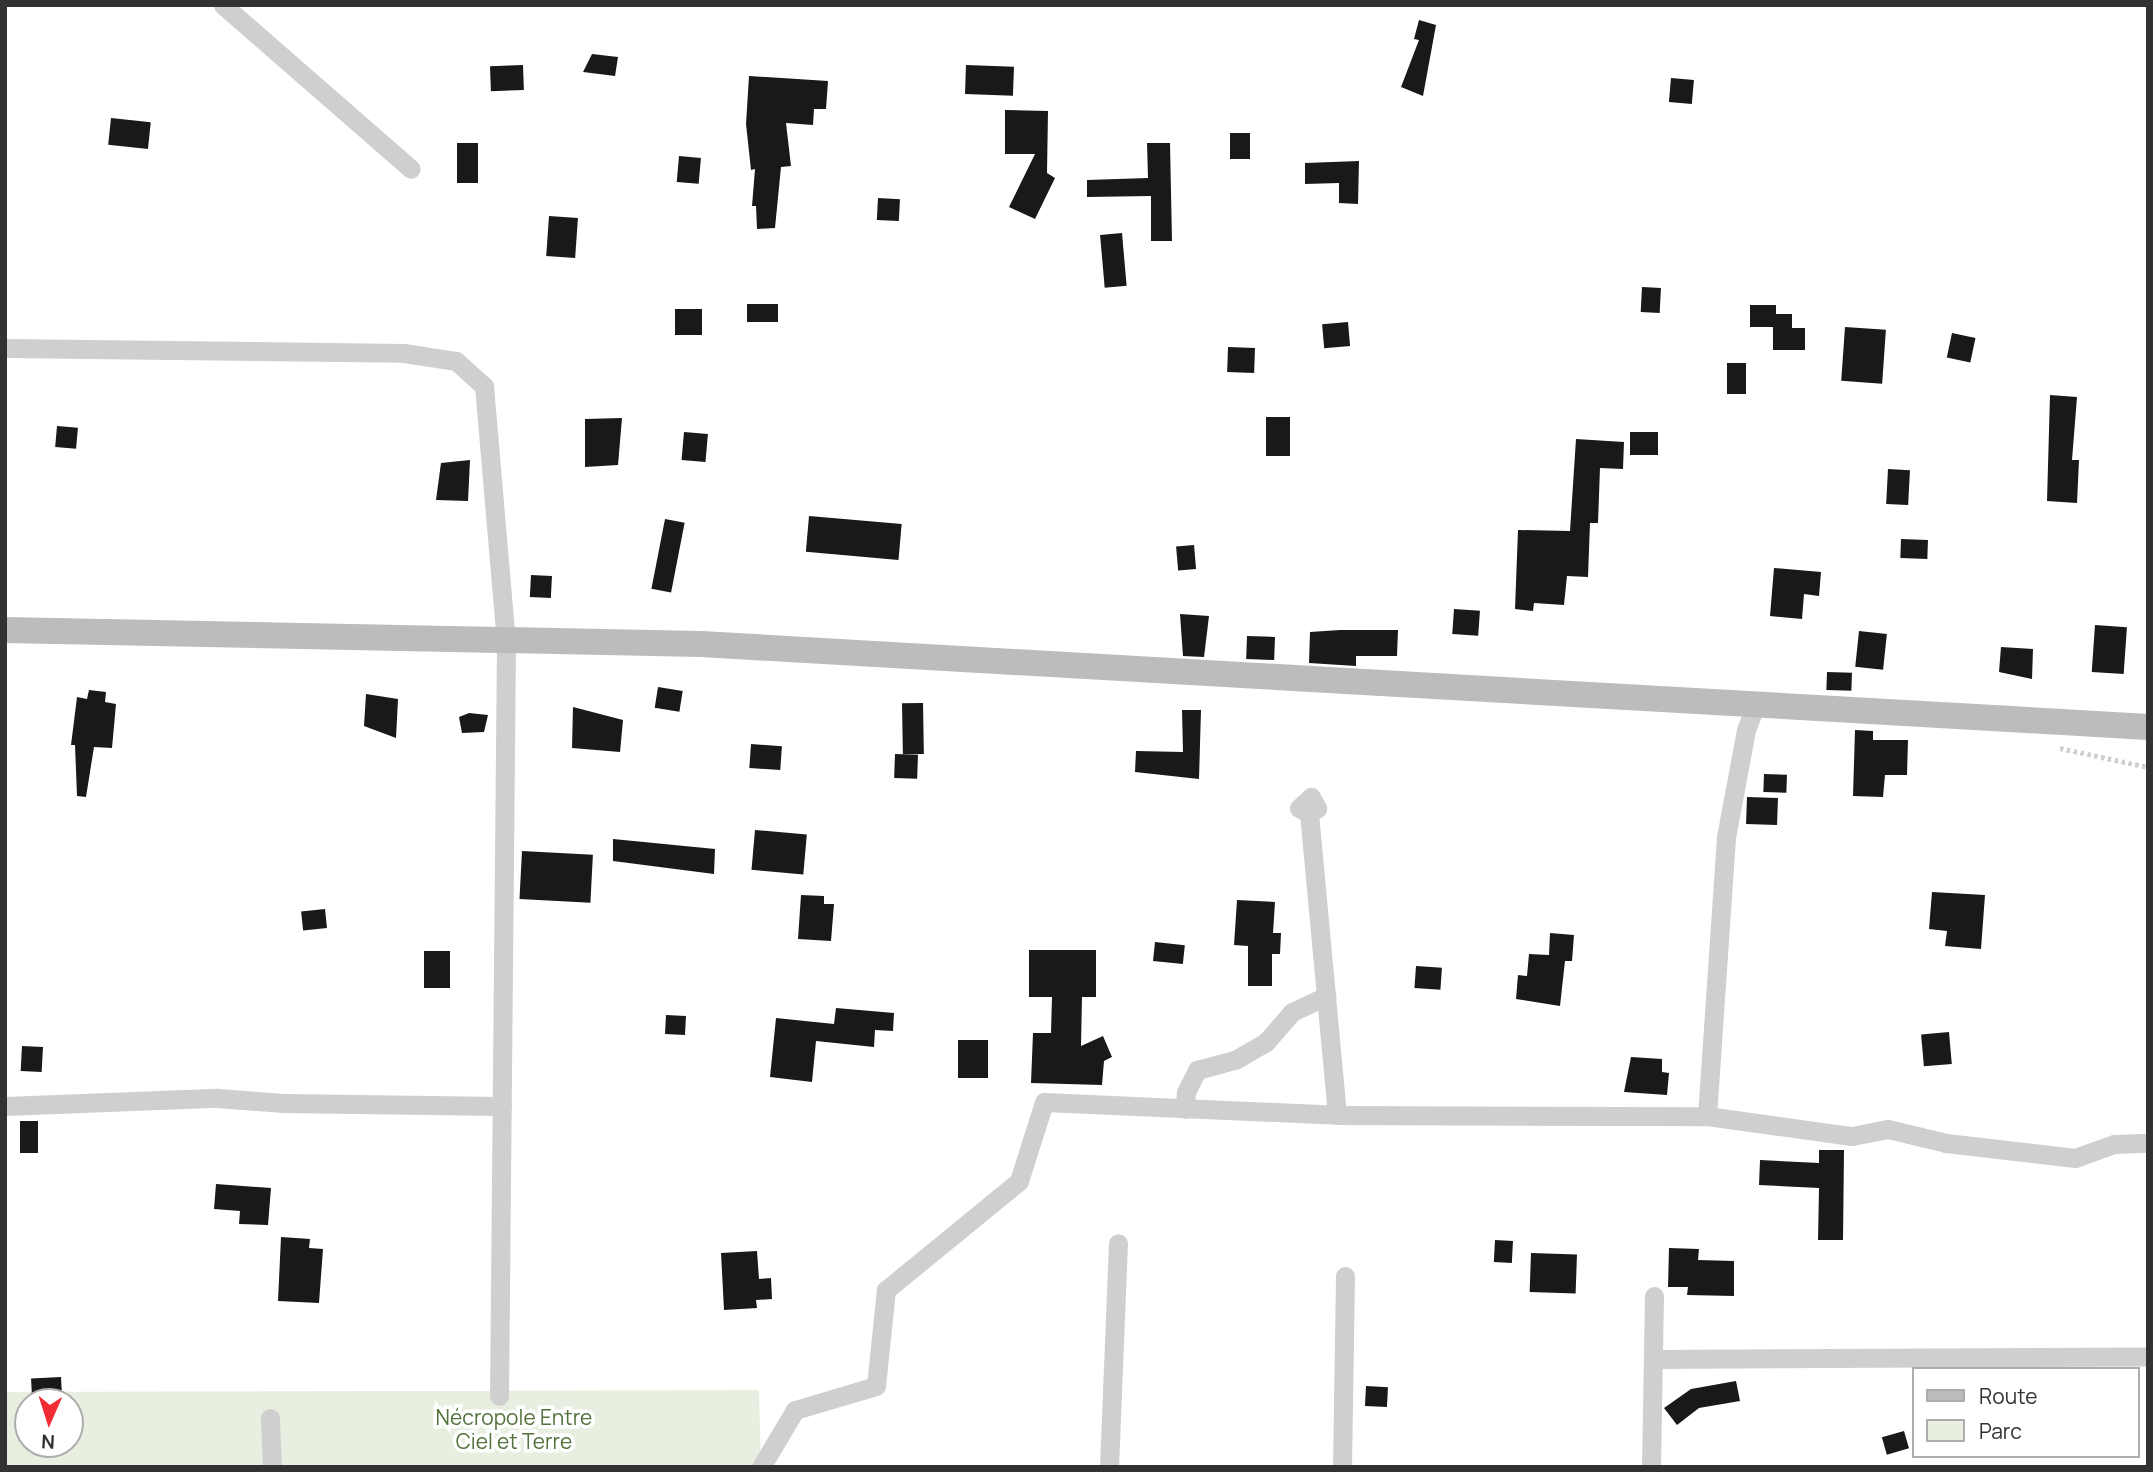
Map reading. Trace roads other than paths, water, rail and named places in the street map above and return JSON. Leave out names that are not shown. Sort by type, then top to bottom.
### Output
[{"type":"street","points":[[223,5],[411,169]]},
{"type":"street","points":[[5,348],[404,352],[456,361],[484,386],[506,642],[499,1396]]},
{"type":"street","points":[[5,630],[506,642],[701,643],[2148,727]]},
{"type":"street","points":[[1707,1116],[1726,837],[1746,730],[1756,704]]},
{"type":"street","points":[[1309,813],[1337,1115]]},
{"type":"street","points":[[1185,1109],[1186,1092],[1197,1070],[1235,1060],[1266,1042],[1292,1012],[1326,996]]},
{"type":"street","points":[[5,1106],[217,1098],[284,1103],[502,1105]]},
{"type":"street","points":[[761,1467],[795,1410],[876,1387],[886,1290],[1019,1181],[1044,1102],[1337,1115],[1707,1116],[1852,1136],[1888,1129],[1947,1143],[2075,1158],[2115,1144],[2148,1143]]},
{"type":"street","points":[[1109,1467],[1118,1243]]},
{"type":"street","points":[[1342,1467],[1345,1276]]},
{"type":"street","points":[[1651,1467],[1654,1296]]},
{"type":"street","points":[[1653,1359],[2148,1356]]},
{"type":"street","points":[[270,1418],[272,1467]]},
{"type":"park label","name":"Nécropole Entre Ciel et Terre","points":[[514,1429]]}]
